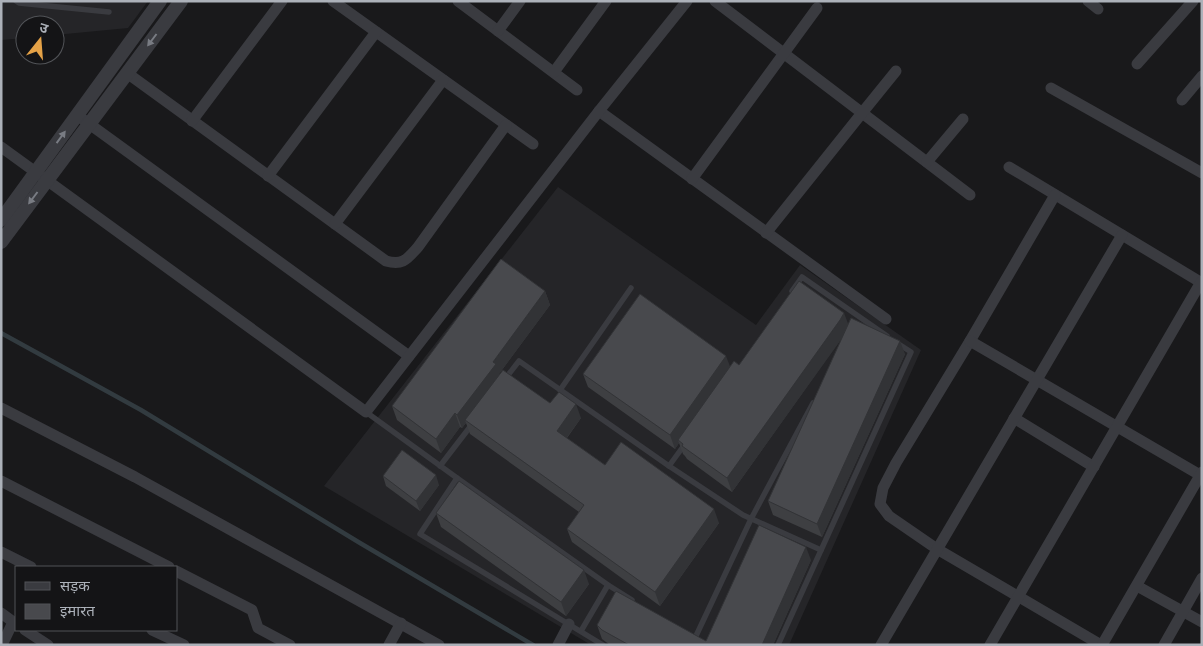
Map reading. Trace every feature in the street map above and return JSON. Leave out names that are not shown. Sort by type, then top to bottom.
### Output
[{"type":"street","points":[[1,242],[77,115],[160,1]]},
{"type":"street","points":[[1,220],[89,124],[181,1]]},
{"type":"street","points":[[192,121],[282,1]]},
{"type":"street","points":[[333,1],[533,144]]},
{"type":"street","points":[[458,1],[577,90]]},
{"type":"street","points":[[498,31],[520,1]]},
{"type":"street","points":[[554,72],[606,1]]},
{"type":"street","points":[[1,147],[366,412],[598,111],[687,1]]},
{"type":"street","points":[[715,1],[970,195]]},
{"type":"street","points":[[1088,1],[1098,9]]},
{"type":"street","points":[[1137,64],[1193,1]]},
{"type":"street","points":[[692,179],[817,8]]},
{"type":"street","points":[[268,176],[376,32]]},
{"type":"street","points":[[766,233],[896,71]]},
{"type":"street","points":[[127,74],[386,261],[396,264],[407,259],[418,247],[506,125]]},
{"type":"street","points":[[1182,100],[1202,76]]},
{"type":"street","points":[[335,224],[444,80]]},
{"type":"street","points":[[1051,88],[1202,173]]},
{"type":"street","points":[[598,111],[886,319]]},
{"type":"street","points":[[77,115],[409,356]]},
{"type":"street","points":[[927,162],[962,120]]},
{"type":"street","points":[[990,645],[1202,282],[1009,167]]},
{"type":"street","points":[[970,340],[1201,473],[1102,645],[937,550],[889,516],[880,504],[883,488],[896,462],[1055,195]]},
{"type":"street","points":[[881,645],[1122,235]]},
{"type":"street","points":[[1,408],[135,476],[439,645]]},
{"type":"street","points":[[1014,418],[1094,467]]},
{"type":"street","points":[[1,481],[167,566]]},
{"type":"street","points":[[1,552],[29,566]]},
{"type":"street","points":[[178,572],[252,610],[258,628],[290,645]]},
{"type":"street","points":[[1164,645],[1202,578]]},
{"type":"street","points":[[1137,586],[1202,622]]},
{"type":"street","points":[[1,613],[15,623],[2,645]]},
{"type":"street","points":[[389,645],[401,623]]},
{"type":"street","points":[[559,644],[569,624]]},
{"type":"street","points":[[27,631],[48,645]]},
{"type":"street","points":[[154,631],[184,645]]},
{"type":"lane","points":[[16,1],[18,3],[109,12]]},
{"type":"lane","points":[[778,645],[911,352],[802,277],[791,293]]},
{"type":"lane","points":[[560,390],[631,288]]},
{"type":"lane","points":[[855,326],[860,317]]},
{"type":"lane","points":[[502,383],[519,361],[669,466],[743,515],[821,550]]},
{"type":"lane","points":[[695,638],[751,519],[817,396]]},
{"type":"lane","points":[[366,412],[608,585],[640,604]]},
{"type":"lane","points":[[440,466],[474,421]]},
{"type":"lane","points":[[669,466],[691,435]]},
{"type":"lane","points":[[457,478],[420,534],[603,645]]},
{"type":"lane","points":[[581,631],[608,585]]},
{"type":"lane","points":[[687,633],[702,641]]},
{"type":"shaded area","points":[[1,1],[148,1],[128,28],[65,34],[65,15],[15,15],[15,39],[1,40]]},
{"type":"shaded area","points":[[558,187],[756,325],[800,265],[921,350],[789,645],[591,645],[324,486]]},
{"type":"building","points":[[501,259],[545,291],[493,362],[496,364],[436,439],[392,406]]},
{"type":"building","points":[[799,281],[844,313],[727,478],[682,446],[683,444],[678,440],[734,361],[739,365]]},
{"type":"building","points":[[640,294],[726,356],[670,435],[583,374]]},
{"type":"building","points":[[851,318],[900,341],[817,524],[768,501]]},
{"type":"building","points":[[503,370],[550,403],[559,392],[576,404],[557,431],[605,465],[621,442],[714,509],[655,592],[567,529],[584,505],[465,420]]},
{"type":"building","points":[[402,450],[436,475],[416,501],[383,476]]},
{"type":"building","points":[[459,481],[584,570],[561,602],[436,513]]},
{"type":"building","points":[[759,525],[806,547],[762,645],[629,645],[602,630],[597,625],[616,591],[706,641]]},
{"type":"waterway","points":[[1,333],[141,410],[533,645]]}]
